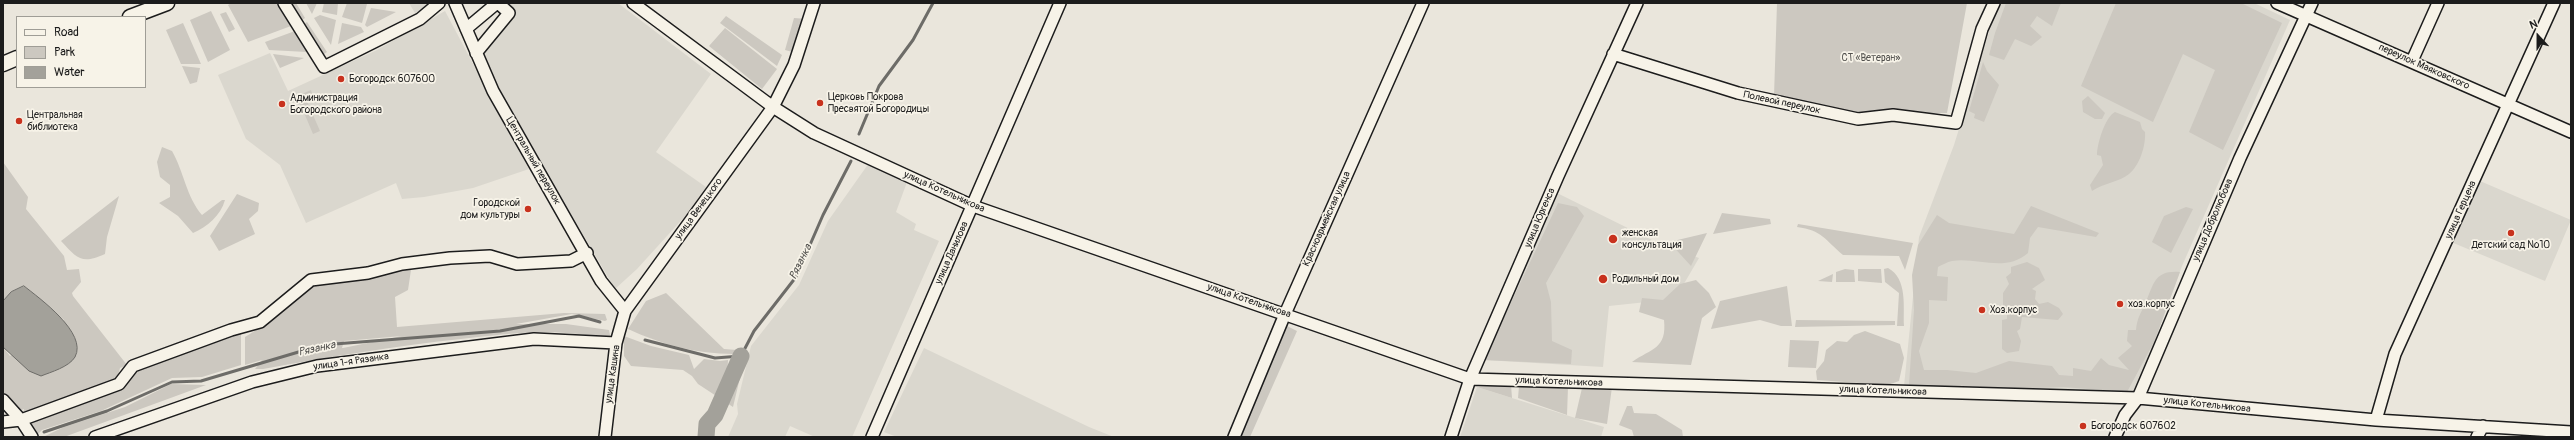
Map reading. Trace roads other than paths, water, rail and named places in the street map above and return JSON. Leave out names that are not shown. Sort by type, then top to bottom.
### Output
[{"type":"main road","points":[[133,16],[167,3]]},
{"type":"main road","points":[[3,64],[16,58]]},
{"type":"street","points":[[284,3],[324,67],[420,19],[439,3]]},
{"type":"street","points":[[466,29],[498,3],[510,13],[476,53]]},
{"type":"street","name":"улица Котельникова","points":[[633,3],[773,107],[814,134],[973,206],[1470,379],[2138,398],[2376,420],[2571,432]]},
{"type":"street","name":"улица Венецкого","points":[[625,311],[773,107],[794,65],[814,3]]},
{"type":"street","name":"улица Данилова","points":[[872,437],[1060,3]]},
{"type":"street","name":"Красноармейская улица","points":[[1234,437],[1285,314],[1423,3]]},
{"type":"street","name":"улица Юргенса","points":[[1451,437],[1470,379],[1613,54],[1637,3]]},
{"type":"street","name":"Полевой переулок","points":[[1613,54],[1738,93],[1858,119],[1893,114],[1956,123],[1982,29],[1994,3]]},
{"type":"street","name":"переулок Маяковского","points":[[2277,3],[2571,132]]},
{"type":"street","name":"улица Добролюбова","points":[[2115,437],[2125,415],[2138,398],[2240,158],[2312,3]]},
{"type":"street","points":[[2412,61],[2438,3]]},
{"type":"street","name":"улица Герцена","points":[[2376,420],[2395,354],[2554,3]]},
{"type":"street","name":"Центральный переулок","points":[[459,5],[466,29],[493,91],[587,253],[600,281],[625,311]]},
{"type":"street","points":[[3,422],[21,420],[119,384],[133,366],[230,330],[260,322],[311,280],[368,272],[402,264],[450,258],[490,256],[518,264],[571,261],[587,253]]},
{"type":"street","name":"улица Кашина","points":[[605,437],[616,343],[625,311]]},
{"type":"street","name":"улица 1-я Рязанка","points":[[95,437],[252,382],[317,366],[534,339],[616,343]]},
{"type":"street","points":[[3,400],[21,420],[32,437]]},
{"type":"street","points":[[2477,437],[2482,426]]},
{"type":"water","points":[[24,286],[60,317],[75,337],[77,348],[75,357],[72,361],[60,369],[41,376],[29,371],[3,347],[3,301],[11,292]]},
{"type":"waterway","name":"Рязанка","points":[[859,134],[879,86],[913,40],[933,3]]},
{"type":"waterway","name":"Рязанка","points":[[645,340],[715,358],[741,356],[754,331],[796,277],[823,215],[851,161]]},
{"type":"waterway","name":"Рязанка","points":[[44,432],[107,411],[172,382],[201,381],[322,345],[500,331],[579,316],[600,322]]},
{"type":"waterway","name":"Рязанка","points":[[706,437],[707,424],[715,415],[741,356]]},
{"type":"place","name":"Богородск 607600","points":[[341,79]]},
{"type":"place","name":"Церковь Покрова Пресвятой Богородицы","points":[[820,103]]},
{"type":"place","name":"Администрация Богородского района","points":[[282,104]]},
{"type":"place","name":"Центральная библиотека","points":[[19,121]]},
{"type":"place","name":"Городской дом культуры","points":[[528,209]]},
{"type":"place","name":"Детский сад №10","points":[[2511,233]]},
{"type":"place","name":"женская консультация","points":[[1613,239]]},
{"type":"place","name":"Родильный дом","points":[[1603,279]]},
{"type":"place","name":"хоз.корпус","points":[[2120,304]]},
{"type":"place","name":"Хоз.корпус","points":[[1982,310]]},
{"type":"place","name":"Богородск 607602","points":[[2083,426]]},
{"type":"park label","name":"СТ «Ветеран»","points":[[1871,58]]}]
